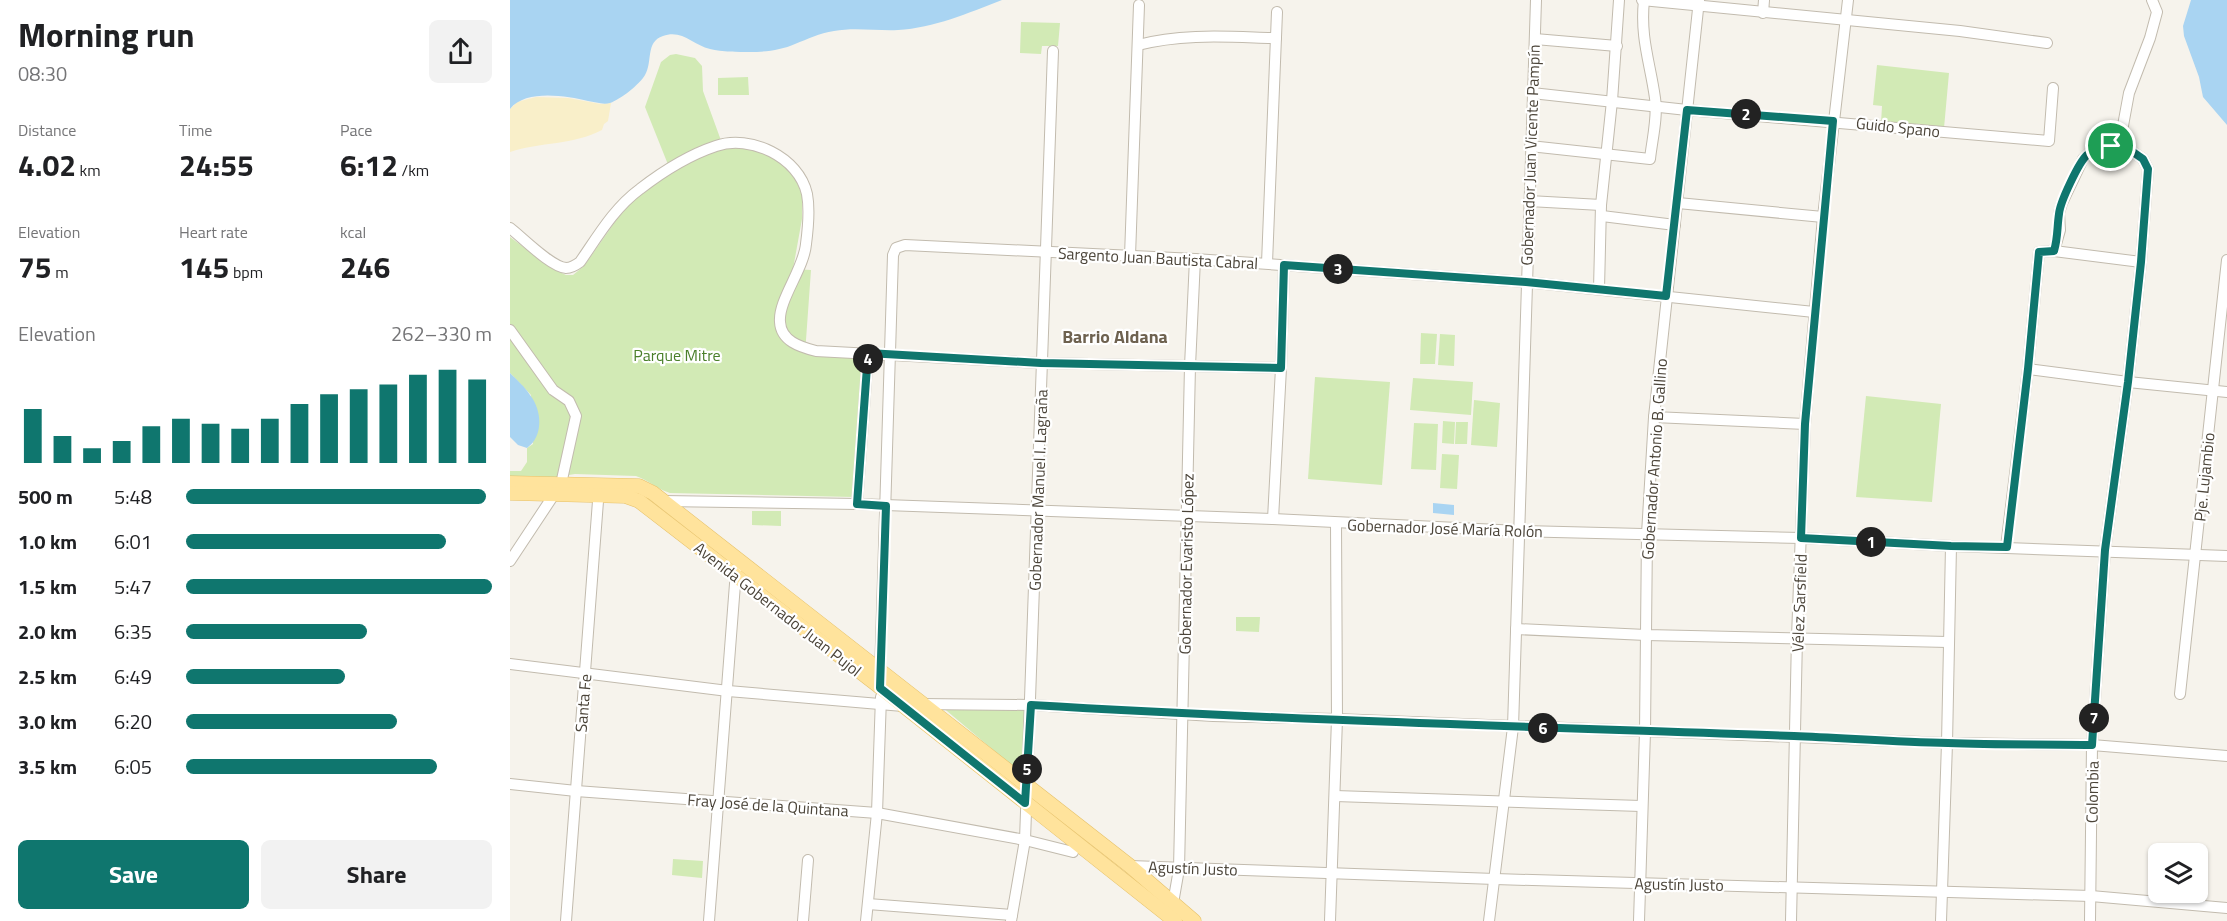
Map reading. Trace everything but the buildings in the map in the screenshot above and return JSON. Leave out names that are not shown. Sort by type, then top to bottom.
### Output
[{"type":"main road","points":[[510,483],[557,489]]},
{"type":"main road","name":"Avenida Gobernador Juan Pujol","points":[[599,490],[639,486],[663,501],[921,703],[1172,920]]},
{"type":"main road","points":[[510,492],[557,489],[599,490]]},
{"type":"main road","name":"Avenida Gobernador Juan Pujol","points":[[599,490],[639,501],[903,706],[1026,793],[1047,801],[1130,866],[1194,921]]},
{"type":"street","name":"Gobernador Juan Vicente Pampín","points":[[1490,921],[1513,727],[1536,0]]},
{"type":"street","points":[[1599,290],[1602,210],[1619,0]]},
{"type":"street","points":[[1530,146],[1650,159],[1656,106],[1643,41],[1641,22],[1643,0],[1699,3],[1763,13],[1960,31],[2047,43]]},
{"type":"street","points":[[1763,13],[1764,0]]},
{"type":"street","name":"Vélez Sarsfield","points":[[1791,921],[1797,637],[1805,424],[1823,217],[1848,0]]},
{"type":"street","points":[[2054,251],[2060,230],[2059,213],[2062,203],[2083,159],[2089,153],[2111,146],[2117,141],[2122,131],[2129,93],[2150,38],[2157,12],[2152,0]]},
{"type":"street","name":"Gobernador Antonio B. Gallino","points":[[1639,921],[1645,732],[1647,534],[1654,417],[1699,3]]},
{"type":"street","points":[[1130,256],[1139,5]]},
{"type":"street","points":[[1268,263],[1277,12]]},
{"type":"street","points":[[1138,45],[1160,39],[1207,36],[1276,38]]},
{"type":"street","points":[[1535,39],[1617,46]]},
{"type":"street","name":"Gobernador Manuel I. Lagraña","points":[[1012,918],[1025,840],[1053,51]]},
{"type":"street","name":"Guido Spano","points":[[1532,93],[1687,110],[2049,141],[2053,88]]},
{"type":"street","name":"Colombia","points":[[2090,921],[2092,745],[2105,550],[2128,382],[2148,169],[2143,159],[2117,141]]},
{"type":"street","points":[[510,228],[553,263],[565,268],[574,267],[614,214],[629,198],[657,177],[717,145],[739,143],[760,146],[780,157],[793,170],[807,194],[806,248],[801,267],[780,314],[780,324],[784,334],[800,347],[816,351],[1041,363],[1281,368]]},
{"type":"street","points":[[1529,201],[1602,210],[1674,225]]},
{"type":"street","points":[[1678,203],[1823,217]]},
{"type":"street","name":"Sargento Juan Bautista Cabral","points":[[890,354],[893,255],[896,248],[905,245],[1268,263],[1526,282],[1814,312]]},
{"type":"street","points":[[2007,547],[2039,252],[2054,251],[2141,262]]},
{"type":"street","name":"Gobernador Evaristo López","points":[[1172,920],[1179,869],[1190,366],[1195,259]]},
{"type":"street","name":"Pje. Lujambio","points":[[2180,694],[2227,260]]},
{"type":"street","points":[[1273,519],[1284,265]]},
{"type":"street","points":[[510,330],[553,390],[574,407],[576,416],[557,489],[510,561]]},
{"type":"street","points":[[857,504],[868,353]]},
{"type":"street","points":[[866,921],[877,813],[890,354]]},
{"type":"street","points":[[2028,369],[2227,392]]},
{"type":"street","points":[[1654,417],[1805,424]]},
{"type":"street","name":"Santa Fe","points":[[566,921],[599,490]]},
{"type":"street","name":"Gobernador José María Rolón","points":[[663,501],[857,504],[1273,519],[1519,531],[1801,538],[2227,556]]},
{"type":"street","points":[[1330,921],[1337,719],[1336,523]]},
{"type":"street","points":[[1941,921],[1951,546]]},
{"type":"street","points":[[709,921],[737,560]]},
{"type":"street","points":[[1516,629],[1646,635],[1948,642]]},
{"type":"street","points":[[510,664],[728,691],[903,706],[921,703],[1031,705],[1184,714],[1645,732],[1947,743],[2092,745],[2227,756]]},
{"type":"street","name":"Fray José de la Quintana","points":[[510,784],[877,813],[1025,840],[1073,852]]},
{"type":"street","points":[[1335,796],[1641,806]]},
{"type":"street","points":[[803,921],[808,860]]},
{"type":"street","name":"Agustín Justo","points":[[1130,866],[2091,896],[2227,908]]},
{"type":"street","points":[[868,904],[1012,918]]},
{"type":"green space","points":[[1021,22],[1060,23],[1058,46],[1042,46],[1041,54],[1020,53]]},
{"type":"green space","name":"Parque Mitre","points":[[670,55],[695,58],[702,66],[703,91],[723,146],[759,148],[793,172],[802,195],[802,219],[793,269],[811,270],[805,354],[864,358],[853,497],[670,493],[636,476],[575,474],[550,478],[510,477],[510,471],[521,471],[527,462],[527,448],[533,444],[531,395],[510,373],[510,337],[524,344],[510,324],[510,237],[553,269],[566,275],[573,275],[584,266],[617,219],[634,200],[671,172],[645,107],[661,62]]},
{"type":"green space","points":[[1877,65],[1949,73],[1944,128],[1881,123],[1882,106],[1873,105]]},
{"type":"green space","points":[[748,77],[749,95],[718,95],[718,78]]},
{"type":"green space","points":[[1421,333],[1437,334],[1435,364],[1420,364]]},
{"type":"green space","points":[[1440,334],[1455,335],[1454,366],[1438,365]]},
{"type":"green space","points":[[1315,377],[1390,382],[1382,485],[1308,479]]},
{"type":"green space","points":[[1413,378],[1473,382],[1471,415],[1410,410]]},
{"type":"green space","points":[[1866,396],[1941,404],[1932,502],[1856,497]]},
{"type":"green space","points":[[1474,400],[1500,403],[1497,447],[1471,445]]},
{"type":"green space","points":[[1443,421],[1455,422],[1454,444],[1442,443]]},
{"type":"green space","points":[[1456,422],[1468,422],[1467,444],[1455,444]]},
{"type":"green space","points":[[1414,423],[1438,424],[1436,470],[1411,469]]},
{"type":"green space","points":[[1442,454],[1459,455],[1457,489],[1440,488]]},
{"type":"green space","points":[[752,511],[781,511],[781,526],[752,525]]},
{"type":"green space","points":[[1236,617],[1260,617],[1259,632],[1236,631]]},
{"type":"green space","points":[[941,706],[1025,708],[1023,775]]},
{"type":"green space","points":[[673,859],[703,861],[702,878],[672,875]]},
{"type":"sand","points":[[536,97],[611,103],[608,121],[602,130],[591,135],[510,152],[510,109],[517,102]]},
{"type":"water","points":[[510,0],[1002,0],[925,26],[898,30],[834,31],[785,48],[767,51],[715,50],[682,36],[670,34],[657,39],[654,43],[647,70],[642,79],[614,101],[602,104],[569,97],[536,96],[517,103],[510,109]]},
{"type":"water","points":[[2191,0],[2227,0],[2227,125],[2203,97],[2199,77],[2184,36],[2183,26]]},
{"type":"water","points":[[510,373],[528,392],[539,415],[539,430],[533,443],[527,448],[518,445],[510,437]]},
{"type":"water","points":[[1433,503],[1454,505],[1454,515],[1433,513]]},
{"type":"district","name":"Barrio Aldana","points":[[1115,337]]},
{"type":"route","points":[[1687,110],[1833,121],[1805,424],[1801,538],[2007,547],[2039,252],[2054,251],[2060,230],[2059,213],[2062,203],[2083,159],[2089,153],[2111,146],[2117,141],[2143,159],[2148,169],[2128,382],[2105,550],[2092,745],[1947,743],[1214,716],[1031,705],[1025,803],[880,688],[886,506],[857,504],[868,353],[1041,363],[1281,368],[1284,265],[1526,282],[1666,296],[1687,110]]}]
